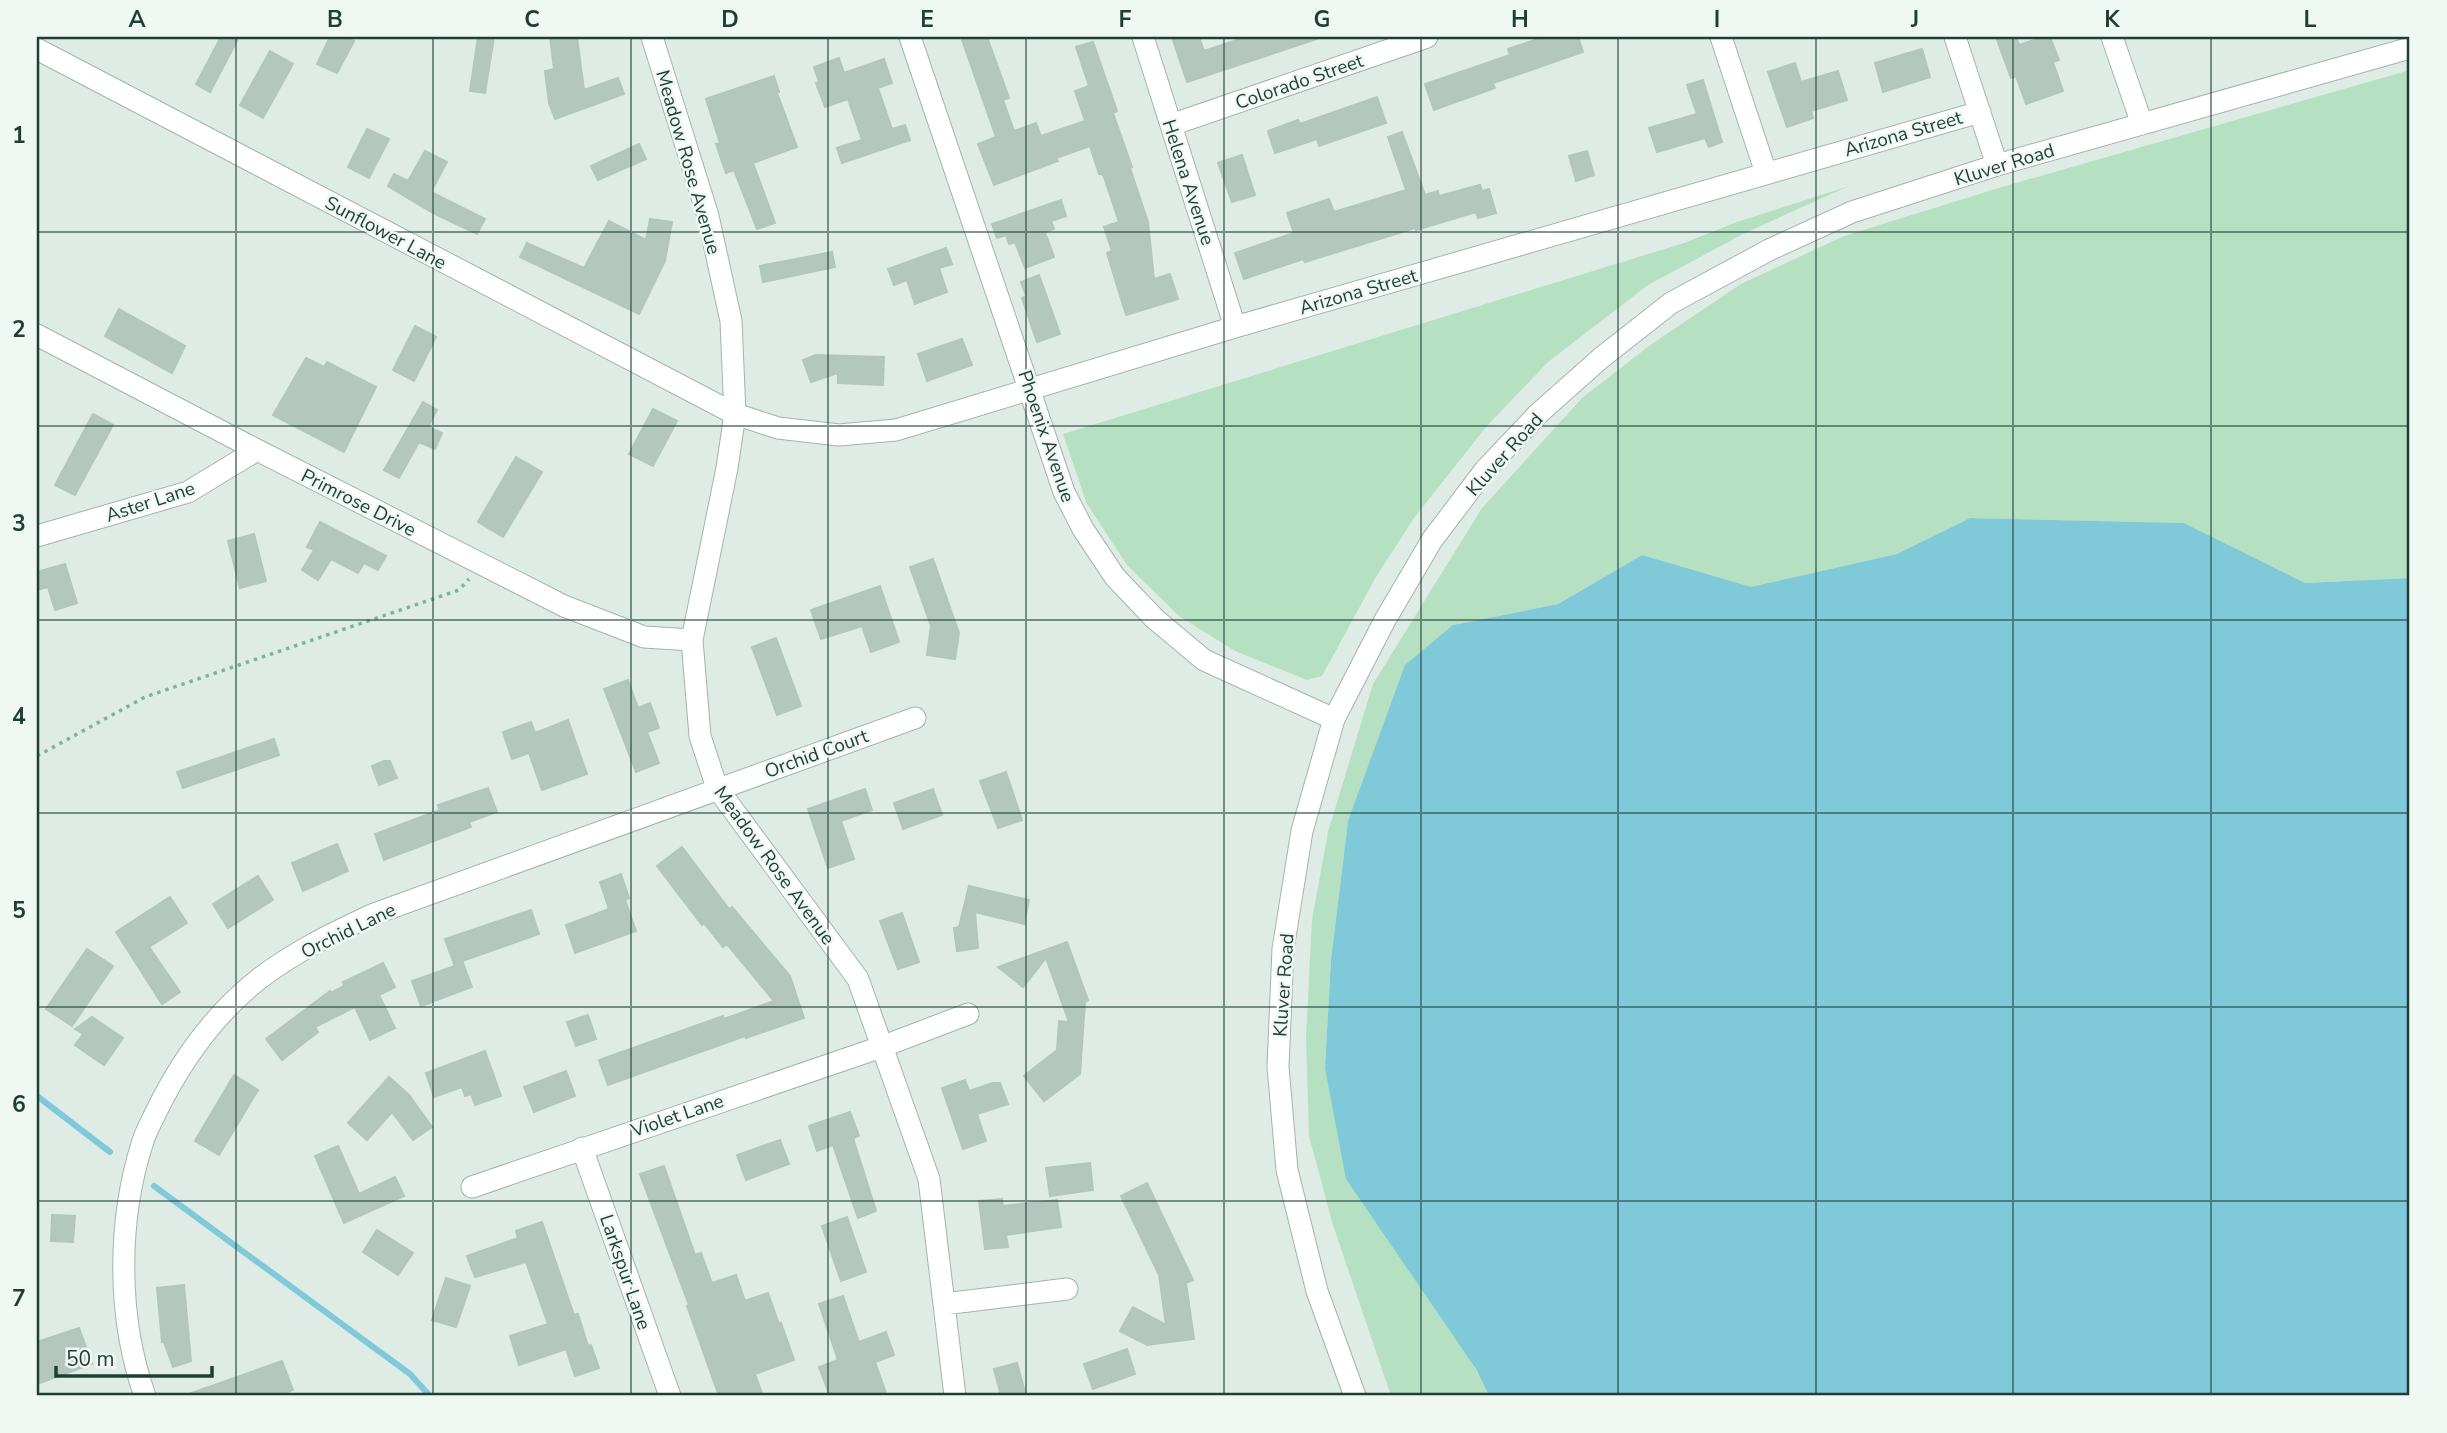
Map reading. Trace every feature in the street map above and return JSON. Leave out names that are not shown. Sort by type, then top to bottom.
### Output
[{"type":"street","name":"Meadow Rose Avenue","points":[[652,37],[708,216],[731,321],[735,414],[727,468],[692,640],[700,737],[717,788],[858,979],[929,1179],[956,1396]]},
{"type":"street","name":"Phoenix Avenue","points":[[910,37],[1064,492],[1083,529],[1115,577],[1155,619],[1203,660],[1334,719]]},
{"type":"street","name":"Helena Avenue","points":[[1143,37],[1235,327]]},
{"type":"street","name":"Colorado Street","points":[[1171,125],[1427,37]]},
{"type":"street","points":[[1721,37],[1766,173]]},
{"type":"street","points":[[1955,37],[1997,165]]},
{"type":"street","points":[[2112,37],[2142,124]]},
{"type":"street","name":"Kluver Road","points":[[1355,1396],[1317,1291],[1287,1170],[1278,1067],[1283,949],[1302,831],[1334,719],[1385,620],[1432,540],[1485,470],[1539,413],[1601,358],[1671,303],[1769,250],[1852,212],[1997,165],[2410,48]]},
{"type":"street","name":"Sunflower Lane","points":[[37,49],[735,414]]},
{"type":"street","name":"Arizona Street","points":[[735,414],[778,428],[839,435],[896,430],[1235,327],[1980,111]]},
{"type":"street","name":"Primrose Drive","points":[[37,335],[564,606],[644,637],[692,640]]},
{"type":"street","name":"Aster Lane","points":[[37,536],[188,492],[257,450]]},
{"type":"street","name":"Orchid Court","points":[[717,788],[915,718]]},
{"type":"street","name":"Orchid Lane","points":[[145,1396],[135,1368],[124,1287],[127,1210],[143,1140],[174,1075],[214,1021],[258,979],[329,934],[374,914],[717,788]]},
{"type":"street","name":"Violet Lane","points":[[472,1187],[582,1147],[884,1046],[968,1014]]},
{"type":"street","name":"Larkspur Lane","points":[[582,1147],[670,1396]]},
{"type":"street","points":[[944,1304],[1068,1289]]},
{"type":"path","points":[[37,756],[145,697],[459,590],[482,565]]},
{"type":"green space","points":[[2410,70],[2410,578],[2305,583],[2184,523],[1970,518],[1897,554],[1751,588],[1642,555],[1558,604],[1453,625],[1348,821],[1331,960],[1325,1068],[1489,1396],[1391,1396],[1333,1225],[1309,1136],[1306,1037],[1312,920],[1328,832],[1373,684],[1482,508],[1583,397],[1653,343],[1741,284],[1844,236],[2002,187]]},
{"type":"green space","points":[[1849,186],[1745,233],[1648,285],[1548,362],[1486,427],[1414,518],[1376,577],[1322,676],[1307,680],[1235,651],[1179,616],[1127,565],[1087,504],[1063,434],[1684,243],[1737,222]]},
{"type":"water","points":[[1970,518],[2184,523],[2305,583],[2410,578],[2410,1396],[1489,1396],[1476,1369],[1346,1179],[1325,1068],[1331,960],[1348,821],[1405,665],[1453,625],[1558,604],[1642,555],[1751,587],[1897,554]]},
{"type":"building","points":[[221,37],[239,37],[210,92],[196,84]]},
{"type":"building","points":[[330,37],[343,37],[354,41],[337,73],[317,64]]},
{"type":"building","points":[[478,37],[494,37],[485,93],[470,91]]},
{"type":"building","points":[[550,37],[577,37],[584,90],[618,78],[624,94],[555,119],[549,103],[545,71],[554,69]]},
{"type":"building","points":[[961,37],[987,37],[1009,98],[1003,100],[1014,131],[1036,123],[1041,136],[1085,121],[1075,91],[1089,86],[1076,47],[1093,42],[1117,111],[1113,113],[1148,222],[1154,279],[1170,274],[1178,299],[1126,315],[1107,253],[1112,251],[1104,227],[1119,222],[1090,146],[994,185],[978,144],[996,137]]},
{"type":"building","points":[[1172,37],[1199,37],[1204,51],[1246,37],[1317,39],[1187,82]]},
{"type":"building","points":[[1544,37],[1578,37],[1583,52],[1493,83],[1495,88],[1434,110],[1425,84],[1510,55],[1508,49]]},
{"type":"building","points":[[1996,37],[2016,37],[2019,45],[2050,37],[2059,60],[2053,62],[2063,91],[2026,104],[2016,76],[2011,78]]},
{"type":"building","points":[[1922,49],[1930,77],[1883,92],[1875,63]]},
{"type":"building","points":[[270,51],[293,64],[263,118],[240,105]]},
{"type":"building","points":[[839,58],[844,73],[884,59],[892,83],[878,88],[892,129],[905,125],[910,140],[842,163],[837,148],[862,140],[848,99],[825,107],[816,83],[819,82],[814,67]]},
{"type":"building","points":[[1795,63],[1801,82],[1838,71],[1847,100],[1811,111],[1813,118],[1787,127],[1768,72]]},
{"type":"building","points":[[774,76],[779,92],[777,93],[797,147],[753,163],[775,223],[757,229],[734,170],[726,173],[706,99]]},
{"type":"building","points":[[1703,80],[1722,142],[1709,147],[1705,138],[1657,152],[1649,128],[1697,114],[1687,85]]},
{"type":"building","points":[[1377,97],[1386,123],[1319,146],[1317,139],[1275,153],[1268,131],[1298,120],[1300,124]]},
{"type":"building","points":[[367,129],[389,139],[369,178],[348,167]]},
{"type":"building","points":[[1402,132],[1425,195],[1438,191],[1439,196],[1480,185],[1482,191],[1489,189],[1496,213],[1478,218],[1476,212],[1305,262],[1303,259],[1244,279],[1235,253],[1294,233],[1287,213],[1329,199],[1334,212],[1406,190],[1388,137]]},
{"type":"building","points":[[639,144],[646,159],[598,180],[591,166]]},
{"type":"building","points":[[425,151],[447,162],[431,192],[485,219],[477,234],[433,213],[388,186],[394,174],[408,181]]},
{"type":"building","points":[[1587,151],[1594,175],[1576,181],[1569,156]]},
{"type":"building","points":[[1242,155],[1255,195],[1232,202],[1218,163]]},
{"type":"building","points":[[1061,200],[1066,216],[1051,221],[1054,229],[1045,232],[1054,257],[1025,268],[1015,242],[1009,244],[1006,235],[997,238],[992,224]]},
{"type":"building","points":[[650,219],[672,222],[665,261],[639,314],[520,257],[527,243],[584,268],[609,221],[646,240]]},
{"type":"building","points":[[946,248],[952,264],[939,268],[947,292],[915,304],[907,280],[894,285],[888,269]]},
{"type":"building","points":[[832,252],[835,267],[763,282],[760,266]]},
{"type":"building","points":[[1039,275],[1060,334],[1037,342],[1022,298],[1026,296],[1021,282]]},
{"type":"building","points":[[119,309],[185,346],[172,373],[105,336]]},
{"type":"building","points":[[415,326],[436,337],[414,381],[393,370]]},
{"type":"building","points":[[962,339],[972,365],[927,381],[918,354]]},
{"type":"building","points":[[816,355],[884,357],[883,385],[838,383],[838,373],[811,382],[803,360]]},
{"type":"building","points":[[306,358],[324,367],[327,362],[376,387],[344,452],[273,415]]},
{"type":"building","points":[[423,402],[437,410],[428,427],[442,433],[435,449],[419,442],[399,478],[384,470]]},
{"type":"building","points":[[653,409],[677,421],[653,466],[629,454]]},
{"type":"building","points":[[93,414],[113,425],[75,495],[55,485]]},
{"type":"building","points":[[516,457],[542,472],[503,537],[478,522]]},
{"type":"building","points":[[320,522],[386,556],[378,570],[364,563],[358,573],[331,559],[318,580],[302,570],[314,550],[307,547]]},
{"type":"building","points":[[254,534],[266,581],[240,588],[228,541]]},
{"type":"building","points":[[933,559],[959,633],[955,659],[927,655],[931,626],[910,567]]},
{"type":"building","points":[[65,564],[77,603],[55,610],[48,587],[37,590],[37,572]]},
{"type":"building","points":[[880,586],[899,642],[871,652],[862,626],[821,639],[811,610]]},
{"type":"building","points":[[776,638],[801,706],[777,715],[752,647]]},
{"type":"building","points":[[628,680],[638,708],[650,703],[659,728],[647,732],[659,763],[636,772],[604,689]]},
{"type":"building","points":[[568,720],[587,774],[542,790],[529,753],[512,759],[503,732],[531,722],[535,733]]},
{"type":"building","points":[[274,739],[279,755],[183,788],[177,772]]},
{"type":"building","points":[[390,761],[397,778],[379,785],[372,766]]},
{"type":"building","points":[[1006,772],[1022,820],[998,828],[980,781]]},
{"type":"building","points":[[488,788],[497,812],[469,822],[471,827],[384,860],[375,834],[440,810],[438,805]]},
{"type":"building","points":[[865,789],[872,810],[841,821],[854,859],[828,868],[808,809]]},
{"type":"building","points":[[933,789],[942,815],[903,829],[894,803]]},
{"type":"building","points":[[337,844],[348,871],[303,891],[292,863]]},
{"type":"building","points":[[682,847],[729,909],[732,907],[790,976],[804,1018],[608,1085],[599,1060],[774,1001],[727,944],[723,947],[704,923],[702,925],[657,866]]},
{"type":"building","points":[[621,874],[629,898],[625,900],[636,931],[575,953],[566,925],[609,909],[600,882]]},
{"type":"building","points":[[258,876],[273,900],[228,928],[213,904]]},
{"type":"building","points":[[969,886],[1029,900],[1024,924],[975,912],[978,948],[957,951],[954,928],[959,927]]},
{"type":"building","points":[[170,897],[187,923],[149,947],[180,992],[162,1004],[116,932]]},
{"type":"building","points":[[531,910],[539,934],[454,964],[445,939]]},
{"type":"building","points":[[902,913],[919,962],[898,969],[880,921]]},
{"type":"building","points":[[1067,942],[1088,1000],[1085,1002],[1080,1074],[1044,1101],[1024,1076],[1057,1050],[1059,1021],[1069,1022],[1046,958],[1023,987],[998,967]]},
{"type":"building","points":[[87,949],[113,966],[72,1026],[46,1009]]},
{"type":"building","points":[[383,963],[395,987],[379,995],[395,1028],[370,1040],[355,1007],[315,1027],[318,1032],[282,1060],[266,1039],[330,991],[331,993],[344,986],[343,982]]},
{"type":"building","points":[[463,963],[472,987],[421,1006],[412,981]]},
{"type":"building","points":[[588,1015],[596,1039],[576,1046],[567,1022]]},
{"type":"building","points":[[92,1017],[123,1038],[104,1065],[75,1045],[83,1034],[75,1029]]},
{"type":"building","points":[[485,1051],[501,1096],[475,1105],[471,1094],[465,1096],[462,1087],[434,1097],[426,1073]]},
{"type":"building","points":[[566,1071],[575,1096],[534,1112],[524,1087]]},
{"type":"building","points":[[234,1075],[258,1090],[219,1155],[195,1141]]},
{"type":"building","points":[[389,1077],[409,1095],[432,1127],[413,1140],[392,1112],[367,1140],[348,1123]]},
{"type":"building","points":[[965,1080],[969,1091],[1000,1083],[1008,1104],[977,1114],[986,1141],[963,1149],[942,1088]]},
{"type":"building","points":[[850,1112],[859,1136],[853,1138],[876,1211],[858,1218],[833,1145],[817,1151],[809,1126]]},
{"type":"building","points":[[780,1140],[789,1164],[746,1180],[737,1155]]},
{"type":"building","points":[[338,1146],[359,1194],[395,1177],[404,1196],[344,1223],[315,1156]]},
{"type":"building","points":[[1090,1163],[1093,1190],[1050,1196],[1046,1168]]},
{"type":"building","points":[[664,1166],[695,1255],[701,1253],[712,1283],[736,1275],[745,1301],[768,1293],[779,1324],[781,1323],[794,1360],[755,1374],[763,1396],[719,1396],[687,1306],[689,1305],[640,1174]]},
{"type":"building","points":[[1147,1183],[1193,1280],[1186,1283],[1194,1339],[1147,1345],[1120,1331],[1133,1307],[1166,1325],[1159,1275],[1121,1196]]},
{"type":"building","points":[[1002,1199],[1003,1206],[1057,1200],[1061,1227],[1006,1235],[1008,1247],[985,1249],[979,1201]]},
{"type":"building","points":[[52,1215],[75,1216],[73,1242],[51,1241]]},
{"type":"building","points":[[847,1217],[866,1272],[841,1281],[822,1226]]},
{"type":"building","points":[[542,1222],[574,1315],[578,1314],[588,1346],[591,1345],[599,1368],[575,1376],[566,1349],[519,1365],[510,1336],[548,1324],[526,1262],[475,1277],[467,1256],[518,1238],[516,1231]]},
{"type":"building","points":[[377,1230],[413,1253],[398,1275],[363,1252]]},
{"type":"building","points":[[446,1278],[470,1286],[456,1327],[432,1320]]},
{"type":"building","points":[[184,1285],[191,1361],[173,1367],[162,1342],[157,1288]]},
{"type":"building","points":[[843,1296],[859,1342],[886,1332],[894,1355],[875,1362],[887,1396],[830,1396],[819,1367],[838,1360],[819,1304]]},
{"type":"building","points":[[79,1328],[92,1364],[37,1384],[37,1342]]},
{"type":"building","points":[[1127,1349],[1135,1374],[1093,1389],[1084,1364]]},
{"type":"building","points":[[282,1361],[293,1390],[276,1396],[189,1396],[189,1394]]},
{"type":"building","points":[[1017,1363],[1026,1396],[1001,1396],[994,1369]]},
{"type":"waterway","points":[[37,1096],[110,1152]]},
{"type":"waterway","points":[[154,1186],[410,1374],[430,1396]]}]
